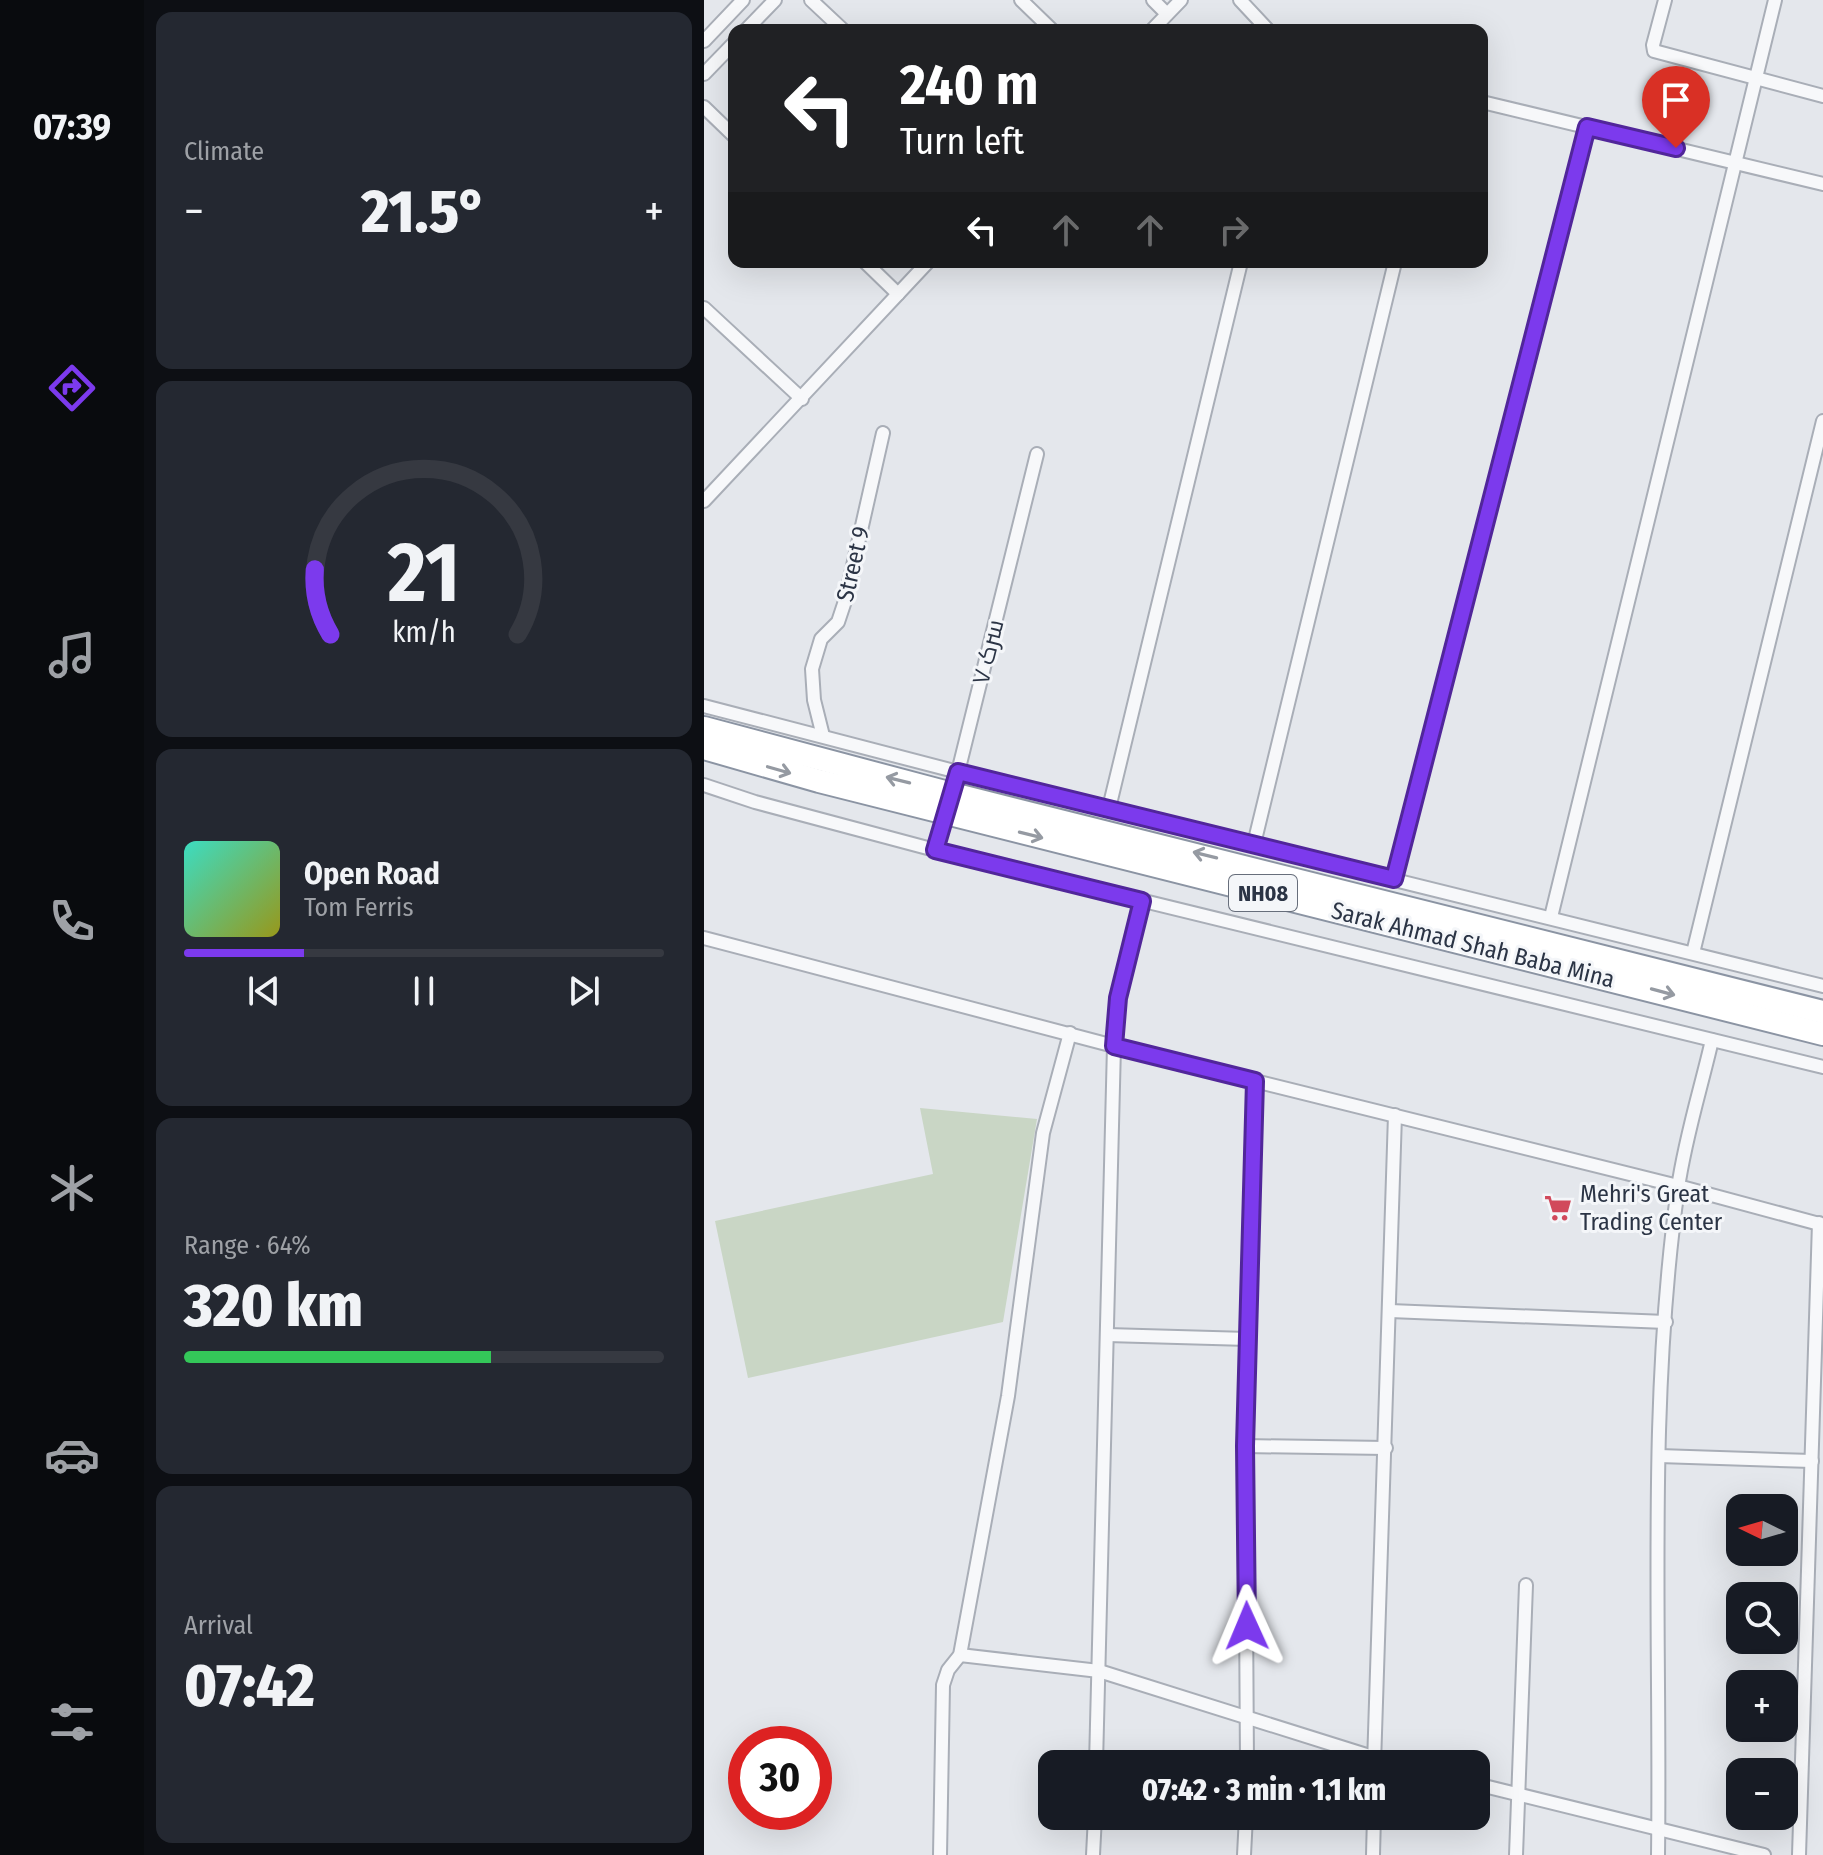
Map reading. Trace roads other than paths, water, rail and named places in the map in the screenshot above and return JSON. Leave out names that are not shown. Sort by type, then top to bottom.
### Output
[{"type":"highway","name":"NH08","points":[[704,728],[1823,1012]]},
{"type":"highway","name":"Sarak Ahmad Shah Baba Mina","points":[[704,748],[952,793],[1823,1034]]},
{"type":"street","points":[[704,41],[743,0]]},
{"type":"street","points":[[752,24],[775,0]]},
{"type":"street","points":[[811,0],[837,24]]},
{"type":"street","points":[[1021,0],[1046,24]]},
{"type":"street","points":[[1153,0],[1167,14]]},
{"type":"street","points":[[1158,24],[1181,0]]},
{"type":"street","points":[[1240,0],[1262,24]]},
{"type":"street","points":[[1665,0],[1654,51],[1823,96]]},
{"type":"street","points":[[1551,917],[1775,0]]},
{"type":"street","points":[[704,74],[728,49]]},
{"type":"street","points":[[1488,103],[1823,184]]},
{"type":"street","points":[[704,107],[728,130]]},
{"type":"street","points":[[1394,879],[1587,127]]},
{"type":"street","points":[[871,268],[898,294]]},
{"type":"street","points":[[704,501],[922,268]]},
{"type":"street","points":[[1109,808],[1240,268]]},
{"type":"street","points":[[1254,844],[1394,268]]},
{"type":"street","points":[[704,308],[802,399]]},
{"type":"street","points":[[1693,953],[1823,421]]},
{"type":"street","name":"Street 9","points":[[823,736],[814,700],[812,669],[821,639],[838,622],[845,601],[883,433]]},
{"type":"street","name":"سرک ۷","points":[[935,850],[1037,454]]},
{"type":"street","points":[[704,706],[823,736],[952,793],[1109,808],[1823,986]]},
{"type":"street","points":[[704,785],[755,802],[935,850],[1823,1067]]},
{"type":"street","points":[[1096,1750],[1114,1046],[1118,998],[1142,901]]},
{"type":"street","points":[[704,938],[1114,1046],[1821,1224],[1812,1461],[1816,1547],[1799,1855]]},
{"type":"street","points":[[940,1855],[943,1685],[948,1670],[960,1655],[1008,1396],[1043,1133],[1070,1033]]},
{"type":"street","points":[[1658,1855],[1659,1456],[1666,1322],[1678,1186],[1712,1040]]},
{"type":"street","points":[[1247,1750],[1245,1446],[1255,1081]]},
{"type":"street","points":[[1374,1750],[1395,1115]]},
{"type":"street","points":[[1390,1311],[1666,1322]]},
{"type":"street","points":[[1107,1335],[1248,1339]]},
{"type":"street","points":[[1245,1446],[1386,1448]]},
{"type":"street","points":[[1659,1456],[1812,1461]]},
{"type":"street","points":[[1516,1855],[1526,1585]]},
{"type":"street","points":[[960,1655],[1099,1671],[1248,1716],[1341,1750]]},
{"type":"street","points":[[1490,1787],[1764,1855]]},
{"type":"street","points":[[1093,1855],[1094,1830]]},
{"type":"street","points":[[1244,1855],[1245,1830]]},
{"type":"street","points":[[1373,1855],[1374,1830]]},
{"type":"place","name":"Mehri's Great Trading Center","points":[[1558,1208]]}]
